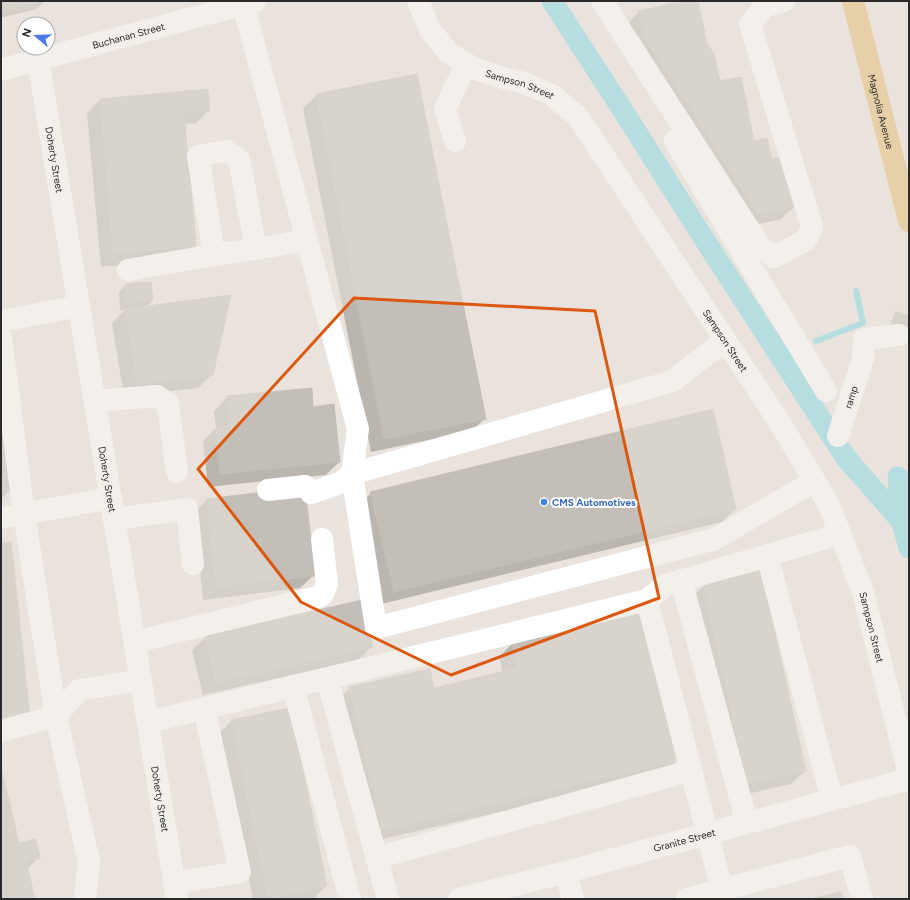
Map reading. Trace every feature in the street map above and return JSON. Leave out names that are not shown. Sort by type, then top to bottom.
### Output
[{"type":"main road","name":"Magnolia Avenue","points":[[853,1],[908,215]]},
{"type":"street","name":"Sampson Street","points":[[418,1],[430,30],[448,52],[473,68],[500,78],[524,83],[552,95],[578,117],[778,420],[828,503],[863,592],[909,774]]},
{"type":"street","points":[[586,1],[661,119],[826,391]]},
{"type":"street","points":[[602,1],[760,246],[774,257],[806,240],[812,227],[750,24],[765,6],[784,1]]},
{"type":"street","points":[[238,4],[306,240],[358,429],[352,474],[376,628],[715,539],[814,481]]},
{"type":"street","name":"Buchanan Street","points":[[1,70],[238,4]]},
{"type":"street","name":"Doherty Street","points":[[38,59],[176,891]]},
{"type":"street","points":[[455,141],[446,109],[466,64]]},
{"type":"street","points":[[214,254],[198,156],[226,151],[239,160],[256,249]]},
{"type":"street","points":[[128,270],[214,254],[256,249],[306,240]]},
{"type":"street","points":[[1,321],[80,306]]},
{"type":"street","name":"ramp","points":[[838,436],[863,359],[864,339],[899,335]]},
{"type":"street","points":[[1,338],[24,514],[56,716],[89,862],[85,899]]},
{"type":"street","points":[[268,490],[305,486],[311,492],[340,483],[352,474],[673,381],[725,340]]},
{"type":"street","points":[[95,401],[157,396],[168,404],[177,472]]},
{"type":"street","points":[[1,518],[24,514],[113,509],[187,509],[193,564]]},
{"type":"street","points":[[148,722],[647,600],[666,585],[840,534]]},
{"type":"street","points":[[135,642],[321,596],[327,584],[322,538]]},
{"type":"street","points":[[767,555],[832,800]]},
{"type":"street","points":[[681,580],[747,823]]},
{"type":"street","points":[[647,600],[706,834],[722,890]]},
{"type":"street","points":[[327,678],[388,899]]},
{"type":"street","points":[[1,731],[56,716],[79,690],[141,680]]},
{"type":"street","points":[[293,686],[350,899]]},
{"type":"street","points":[[176,891],[240,872],[204,708]]},
{"type":"street","points":[[376,858],[690,771]]},
{"type":"street","name":"Granite Street","points":[[458,899],[512,892],[566,872],[909,779]]},
{"type":"street","points":[[687,899],[850,856],[862,899]]},
{"type":"street","points":[[566,872],[573,899]]},
{"type":"highlighted area","points":[[354,298],[595,311],[659,598],[451,675],[301,602],[198,469]]},
{"type":"building","points":[[1,1],[41,1],[4,11]]},
{"type":"building","points":[[684,1],[698,1],[707,43],[714,54],[720,81],[741,77],[754,141],[767,138],[772,159],[785,156],[796,206],[758,214],[643,35],[638,11]]},
{"type":"building","points":[[417,74],[486,419],[384,439],[316,94]]},
{"type":"building","points":[[208,89],[210,111],[184,113],[196,246],[113,254],[100,99]]},
{"type":"building","points":[[151,282],[153,301],[126,304],[125,284]]},
{"type":"building","points":[[231,295],[213,375],[137,384],[125,309]]},
{"type":"building","points":[[312,388],[313,407],[334,404],[340,462],[220,474],[216,427],[229,425],[227,396]]},
{"type":"building","points":[[1,392],[12,490],[1,491]]},
{"type":"building","points":[[713,409],[736,509],[394,592],[370,492]]},
{"type":"building","points":[[305,487],[315,576],[216,587],[206,499]]},
{"type":"building","points":[[11,542],[30,717],[1,720],[1,543]]},
{"type":"building","points":[[761,571],[806,771],[747,784],[703,585]]},
{"type":"building","points":[[362,600],[373,647],[216,683],[205,636]]},
{"type":"building","points":[[642,613],[676,762],[382,830],[349,687],[430,669],[434,688],[517,668],[512,643]]},
{"type":"building","points":[[290,708],[327,886],[268,899],[231,720]]},
{"type":"building","points":[[1,767],[19,843],[36,839],[40,858],[26,861],[35,899],[1,899]]},
{"type":"building","points":[[841,892],[843,899],[810,899]]},
{"type":"waterway","points":[[552,1],[846,458],[903,523],[902,522],[909,548]]},
{"type":"waterway","points":[[816,341],[863,323],[856,291]]},
{"type":"waterway","points":[[785,363],[790,357]]},
{"type":"waterway","points":[[898,477],[902,522]]},
{"type":"tunnel","points":[[899,335],[909,304]]},
{"type":"place","name":"CMS Automotives","points":[[544,502]]}]
